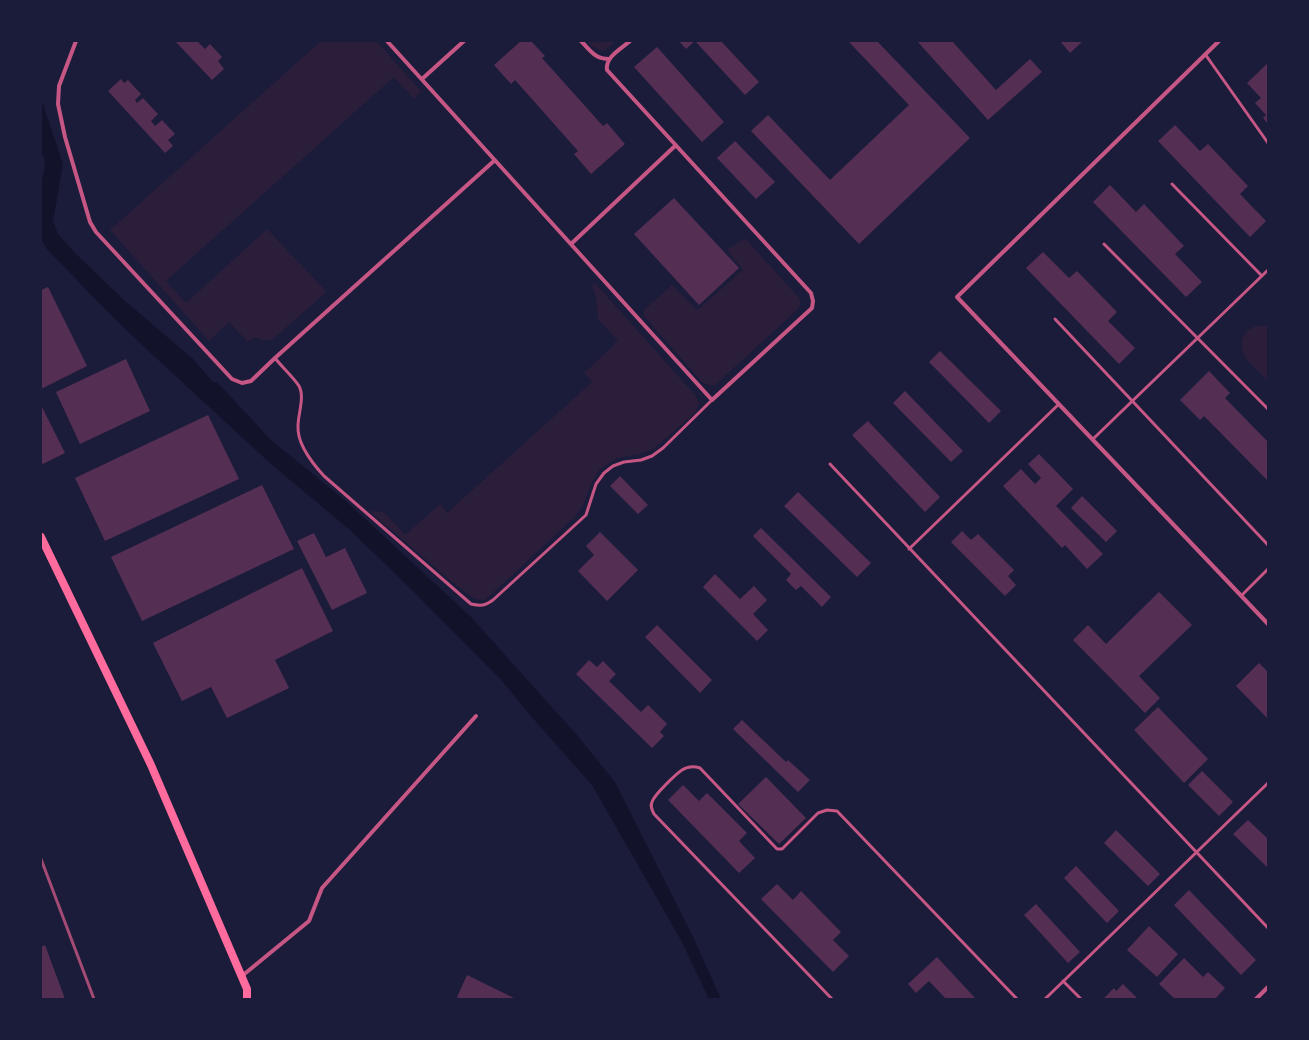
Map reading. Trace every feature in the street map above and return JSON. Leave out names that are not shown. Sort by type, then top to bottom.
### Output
[{"type":"main road","points":[[41,538],[151,765],[247,989],[247,999]]},
{"type":"street","points":[[76,41],[59,86],[58,104],[65,137],[90,222],[96,232],[232,379],[242,383],[251,381],[495,160]]},
{"type":"street","points":[[387,41],[712,400],[812,308],[813,301],[811,293],[607,70],[606,65],[609,59],[630,41]]},
{"type":"street","points":[[422,80],[464,41]]},
{"type":"street","points":[[582,41],[594,55],[601,59],[609,59]]},
{"type":"street","points":[[1219,41],[957,297],[1268,624]]},
{"type":"street","points":[[571,244],[676,145]]},
{"type":"street","points":[[241,976],[309,921],[322,888],[476,716]]},
{"type":"street","points":[[1256,999],[1268,987]]},
{"type":"lane","points":[[1205,54],[1268,143]]},
{"type":"lane","points":[[1172,184],[1262,276]]},
{"type":"lane","points":[[1104,244],[1268,409]]},
{"type":"lane","points":[[1093,439],[1268,270]]},
{"type":"lane","points":[[1055,319],[1268,545]]},
{"type":"lane","points":[[275,358],[300,386],[301,396],[298,427],[302,447],[314,466],[471,604],[480,606],[493,600],[586,515],[596,484],[613,466],[652,456],[663,448],[712,400]]},
{"type":"lane","points":[[910,549],[1059,404]]},
{"type":"lane","points":[[830,464],[1268,928]]},
{"type":"lane","points":[[1242,596],[1268,569]]},
{"type":"lane","points":[[832,999],[654,814],[651,808],[652,801],[656,794],[683,770],[693,766],[700,768],[777,849],[782,849],[818,813],[827,810],[837,811],[1017,999]]},
{"type":"lane","points":[[1045,999],[1268,783]]},
{"type":"lane","points":[[1063,981],[1081,999]]},
{"type":"shaded area","points":[[321,41],[376,41],[421,91],[414,99],[394,77],[166,281],[186,303],[267,229],[325,290],[325,293],[272,340],[263,340],[254,337],[248,342],[229,322],[209,341],[110,230]]},
{"type":"shaded area","points":[[588,41],[616,41],[605,51],[595,48]]},
{"type":"shaded area","points":[[41,98],[63,164],[53,222],[58,234],[75,253],[125,301],[193,359],[213,382],[217,382],[270,439],[347,502],[471,617],[576,734],[615,782],[692,935],[721,999],[709,999],[681,940],[592,785],[503,682],[350,530],[271,464],[142,345],[47,249],[41,240],[41,182],[45,160],[41,151]]},
{"type":"shaded area","points":[[745,238],[800,299],[800,305],[796,311],[715,385],[709,385],[702,382],[644,316],[644,310],[672,285],[697,310],[743,270],[727,250]]},
{"type":"shaded area","points":[[595,283],[696,396],[699,404],[695,413],[652,450],[617,458],[599,470],[590,486],[584,504],[575,517],[485,600],[475,599],[457,586],[369,511],[384,512],[405,535],[440,504],[447,513],[592,382],[584,373],[618,341],[598,319],[596,297],[592,285]]},
{"type":"shaded area","points":[[1257,326],[1268,326],[1268,381],[1250,363],[1243,352],[1242,340],[1250,329]]},
{"type":"building","points":[[175,41],[197,41],[205,49],[210,44],[222,57],[218,61],[224,69],[212,80]]},
{"type":"building","points":[[521,41],[531,41],[545,56],[542,58],[603,126],[607,123],[625,144],[591,174],[574,154],[578,151],[515,80],[511,84],[494,65]]},
{"type":"building","points":[[679,41],[695,41],[686,49]]},
{"type":"building","points":[[695,41],[721,41],[759,82],[745,95]]},
{"type":"building","points":[[848,41],[877,41],[970,138],[859,244],[751,131],[768,115],[830,180],[909,105]]},
{"type":"building","points":[[917,41],[952,41],[996,90],[1030,59],[1042,72],[988,120]]},
{"type":"building","points":[[1060,41],[1083,41],[1070,53]]},
{"type":"building","points":[[657,47],[724,122],[702,142],[634,67]]},
{"type":"building","points":[[1268,63],[1268,124],[1263,118],[1266,115],[1255,103],[1261,98],[1247,83]]},
{"type":"building","points":[[121,79],[124,83],[128,80],[141,94],[135,100],[137,103],[143,98],[158,114],[151,121],[155,126],[162,120],[175,134],[168,140],[173,146],[165,153],[108,91]]},
{"type":"building","points":[[1175,125],[1200,151],[1208,144],[1248,186],[1240,194],[1266,221],[1250,237],[1158,141]]},
{"type":"building","points":[[735,141],[775,182],[756,199],[717,158]]},
{"type":"building","points":[[1110,185],[1136,212],[1144,204],[1184,246],[1175,254],[1202,282],[1186,297],[1093,202]]},
{"type":"building","points":[[674,198],[739,268],[699,305],[634,234]]},
{"type":"building","points":[[1043,252],[1069,278],[1077,271],[1117,312],[1108,321],[1135,348],[1119,364],[1026,268]]},
{"type":"building","points":[[48,287],[87,366],[41,389],[41,290]]},
{"type":"building","points":[[940,351],[1001,411],[989,423],[929,362]]},
{"type":"building","points":[[126,359],[150,411],[80,444],[56,392]]},
{"type":"building","points":[[1209,371],[1230,393],[1225,398],[1268,442],[1268,481],[1204,416],[1200,420],[1180,400]]},
{"type":"building","points":[[905,391],[963,451],[951,462],[893,403]]},
{"type":"building","points":[[41,405],[65,453],[43,464],[41,461]]},
{"type":"building","points":[[208,415],[239,479],[105,541],[75,478]]},
{"type":"building","points":[[868,421],[940,497],[925,512],[852,435]]},
{"type":"building","points":[[1039,454],[1073,489],[1056,506],[1103,554],[1087,569],[1065,545],[1062,548],[1003,486],[1021,469],[1035,484],[1041,478],[1028,464]]},
{"type":"building","points":[[620,476],[648,505],[638,514],[610,486]]},
{"type":"building","points":[[262,485],[294,549],[142,621],[111,557]]},
{"type":"building","points":[[798,492],[871,563],[857,577],[784,506]]},
{"type":"building","points":[[1082,496],[1117,531],[1106,542],[1071,508]]},
{"type":"building","points":[[761,528],[831,597],[822,607],[801,586],[796,590],[786,580],[791,574],[753,536]]},
{"type":"building","points":[[962,531],[971,540],[978,534],[1014,570],[1008,576],[1016,585],[1005,596],[951,542]]},
{"type":"building","points":[[600,532],[638,570],[607,601],[578,571],[594,555],[586,546]]},
{"type":"building","points":[[314,533],[326,557],[345,548],[367,593],[332,610],[297,541]]},
{"type":"building","points":[[302,568],[333,631],[275,660],[289,688],[227,718],[211,687],[182,701],[153,643]]},
{"type":"building","points":[[715,574],[740,599],[754,586],[767,600],[753,614],[768,630],[757,641],[703,587]]},
{"type":"building","points":[[1159,592],[1192,625],[1139,676],[1160,698],[1145,713],[1073,640],[1088,625],[1106,644]]},
{"type":"building","points":[[657,625],[712,680],[700,693],[645,637]]},
{"type":"building","points":[[589,660],[597,667],[603,661],[616,674],[609,681],[641,712],[648,705],[667,724],[660,732],[664,736],[652,748],[576,674]]},
{"type":"building","points":[[1259,663],[1268,672],[1268,719],[1236,686]]},
{"type":"building","points":[[1158,707],[1208,759],[1184,783],[1134,730]]},
{"type":"building","points":[[742,720],[786,762],[788,760],[810,780],[798,792],[733,729]]},
{"type":"building","points":[[1202,771],[1233,802],[1219,816],[1188,785]]},
{"type":"building","points":[[766,777],[806,818],[779,844],[738,804]]},
{"type":"building","points":[[683,785],[699,801],[707,793],[747,833],[739,841],[755,858],[739,873],[668,800]]},
{"type":"building","points":[[1248,820],[1268,839],[1268,868],[1233,834]]},
{"type":"building","points":[[1116,830],[1160,874],[1148,886],[1104,843]]},
{"type":"building","points":[[1076,866],[1119,911],[1107,923],[1064,878]]},
{"type":"building","points":[[777,884],[793,900],[801,891],[841,932],[833,940],[849,956],[833,972],[761,899]]},
{"type":"building","points":[[1189,890],[1256,960],[1241,975],[1174,905]]},
{"type":"building","points":[[1036,904],[1080,952],[1068,963],[1024,915]]},
{"type":"building","points":[[1149,926],[1178,954],[1157,977],[1127,950]]},
{"type":"building","points":[[45,945],[65,999],[41,999],[41,947]]},
{"type":"building","points":[[937,957],[976,999],[946,999],[929,981],[916,993],[908,984]]},
{"type":"building","points":[[1184,958],[1203,977],[1208,972],[1225,988],[1215,999],[1175,999],[1159,984]]},
{"type":"building","points":[[467,975],[516,999],[461,999],[457,997]]},
{"type":"building","points":[[1123,984],[1138,999],[1103,999],[1114,988],[1116,991]]},
{"type":"railway","points":[[41,859],[94,999]]}]
